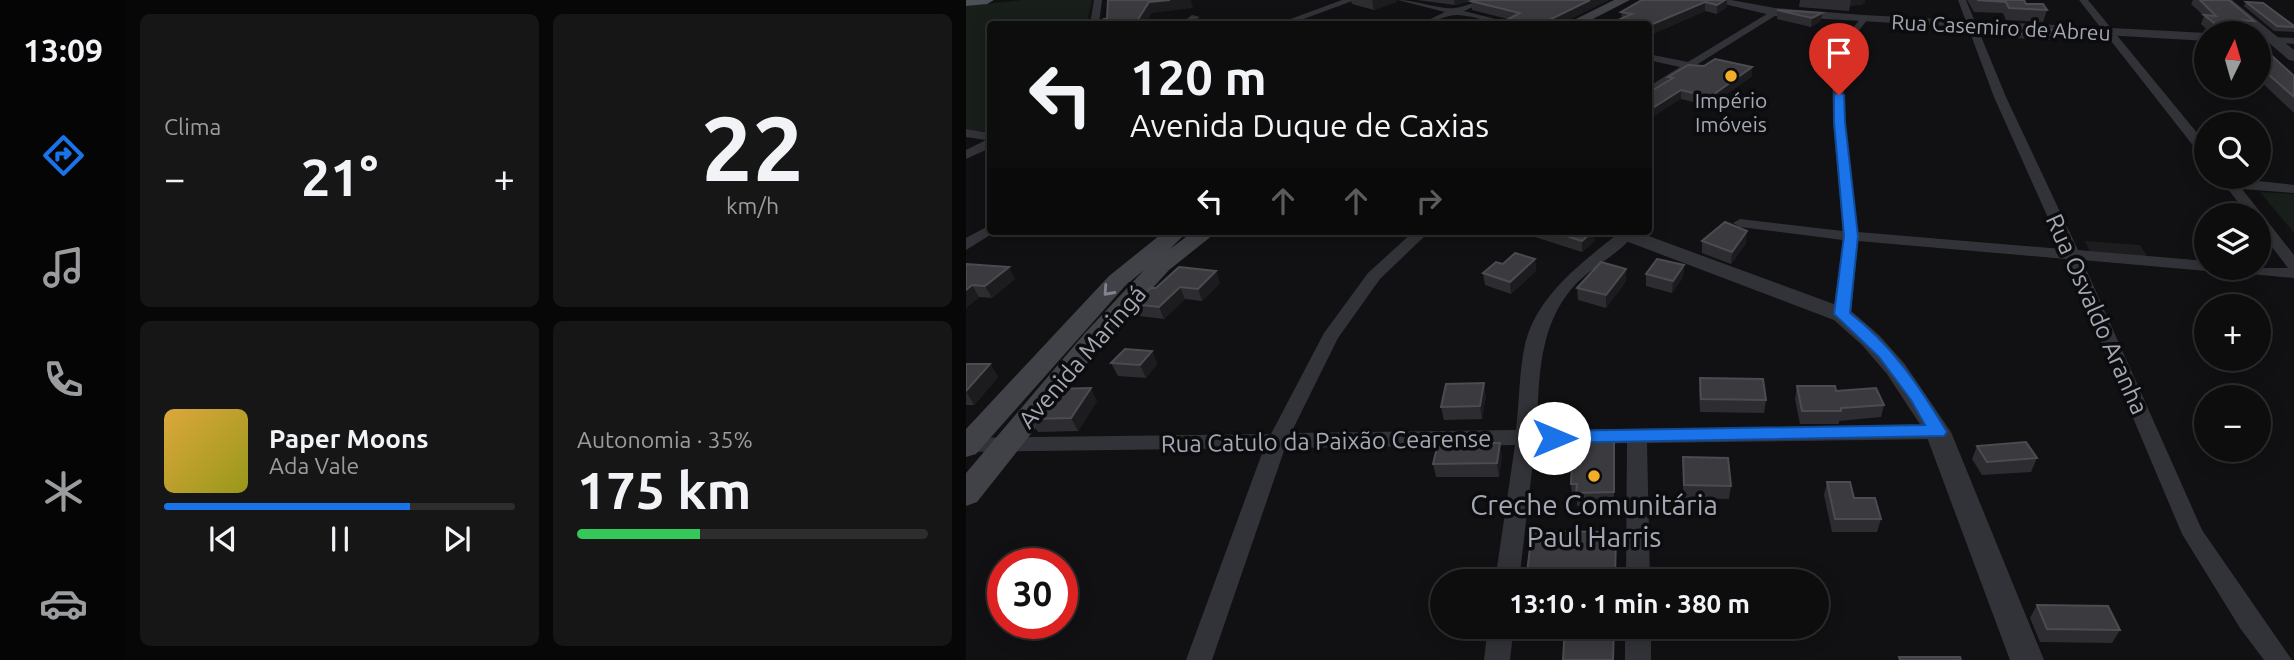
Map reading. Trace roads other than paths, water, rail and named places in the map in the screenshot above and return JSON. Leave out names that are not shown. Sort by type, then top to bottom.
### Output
[{"type":"main road","points":[[966,2],[987,0]]},
{"type":"main road","points":[[1581,21],[1629,3]]},
{"type":"main road","points":[[1602,21],[1629,3]]},
{"type":"main road","name":"Avenida Maringá","points":[[967,446],[1117,281],[1173,235]]},
{"type":"main road","name":"Avenida Maringá","points":[[966,494],[1094,338],[1153,274],[1203,235]]},
{"type":"street","points":[[1095,21],[1098,0]]},
{"type":"street","points":[[1291,21],[1351,0]]},
{"type":"street","points":[[1402,0],[1495,21]]},
{"type":"street","points":[[1432,21],[1484,0]]},
{"type":"street","name":"Rua Casemiro de Abreu","points":[[1713,0],[1775,12],[1863,19],[2194,36]]},
{"type":"street","points":[[1652,89],[1796,0]]},
{"type":"street","name":"Rua Osvaldo Aranha","points":[[1962,0],[1970,25],[2193,534],[2249,620],[2279,660]]},
{"type":"street","points":[[2083,0],[2194,138]]},
{"type":"street","points":[[2210,0],[2235,21]]},
{"type":"street","points":[[2225,0],[2294,57]]},
{"type":"street","points":[[1189,21],[1195,17]]},
{"type":"street","points":[[1842,314],[1851,236],[1839,122],[1837,52],[1863,19]]},
{"type":"street","points":[[2274,40],[2294,41]]},
{"type":"street","points":[[2272,53],[2294,72]]},
{"type":"street","points":[[1652,58],[1689,66]]},
{"type":"street","points":[[966,133],[987,136]]},
{"type":"street","points":[[966,155],[987,144]]},
{"type":"street","points":[[2271,186],[2294,189]]},
{"type":"street","points":[[2235,189],[2246,203]]},
{"type":"street","points":[[1740,223],[1851,236],[2194,266]]},
{"type":"street","points":[[966,245],[987,231]]},
{"type":"street","points":[[1199,660],[1277,442],[1330,337],[1374,275],[1419,235]]},
{"type":"street","points":[[1509,569],[1526,438],[1532,352],[1546,314],[1568,283],[1620,235]]},
{"type":"street","points":[[1627,235],[1842,314],[1885,353],[1918,397],[1938,432],[2027,660]]},
{"type":"street","points":[[2271,235],[2294,265]]},
{"type":"street","points":[[2271,271],[2294,273]]},
{"type":"street","name":"Rua Catulo da Paixão Cearense","points":[[967,446],[1938,432]]},
{"type":"street","points":[[1637,438],[1638,569]]},
{"type":"street","points":[[1497,660],[1499,639]]},
{"type":"street","points":[[1638,639],[1638,660]]},
{"type":"place","name":"Império Imóveis","points":[[1731,76]]},
{"type":"place","name":"Creche Comunitária Paul Harris","points":[[1594,476]]}]
